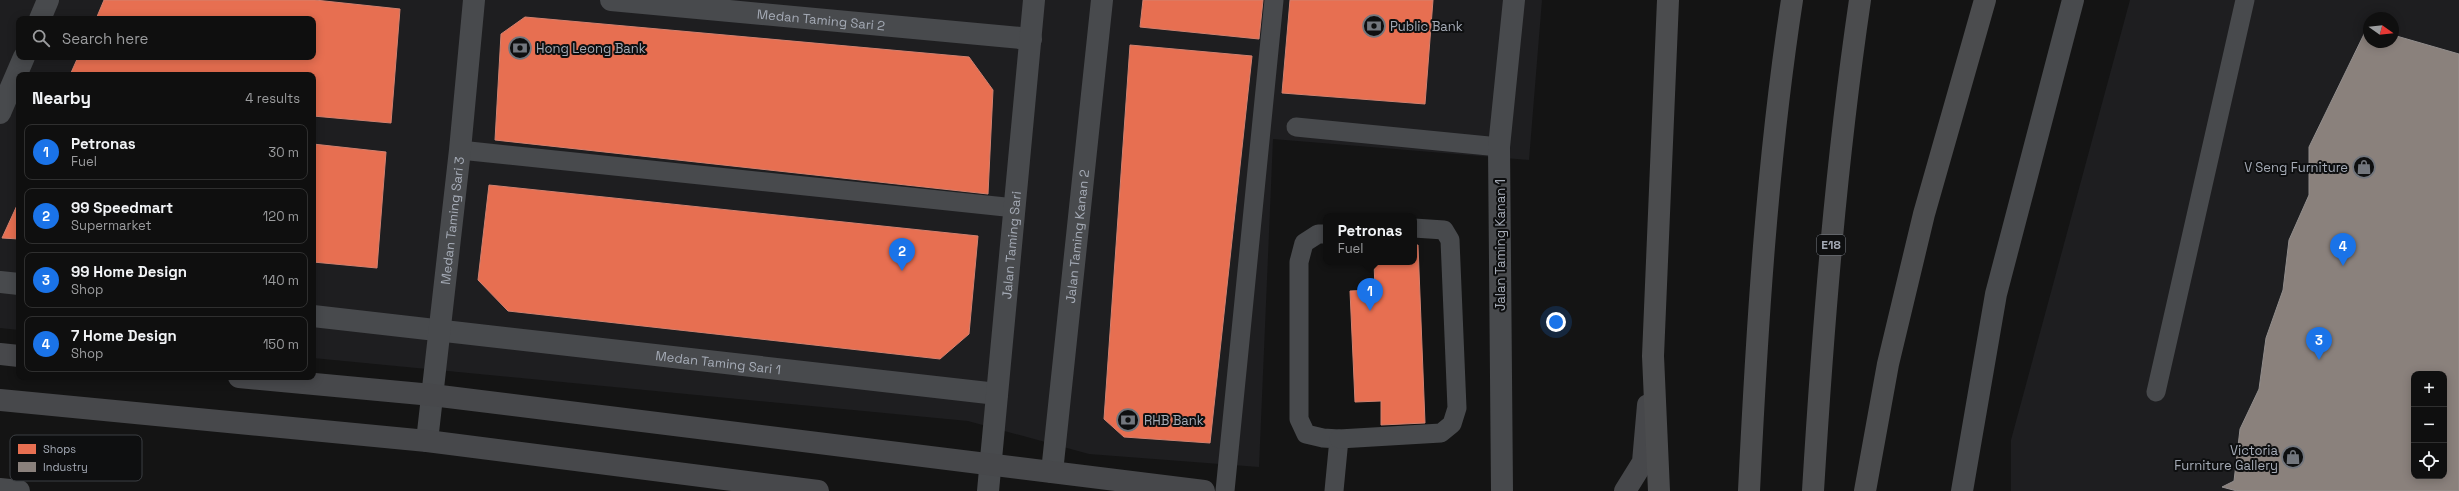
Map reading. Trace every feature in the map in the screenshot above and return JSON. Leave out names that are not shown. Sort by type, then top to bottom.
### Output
[{"type":"highway","points":[[1659,491],[1654,356],[1668,0]]},
{"type":"highway","points":[[1749,491],[1756,342],[1783,61],[1792,0]]},
{"type":"highway","name":"E18","points":[[1813,491],[1822,338],[1850,68],[1860,0]]},
{"type":"highway","points":[[1865,491],[1888,364],[1924,214],[1985,0]]},
{"type":"street","points":[[41,16],[48,0]]},
{"type":"street","name":"Medan Taming Sari 3","points":[[427,441],[460,150],[474,0]]},
{"type":"street","name":"Medan Taming Sari 2","points":[[611,0],[1031,39]]},
{"type":"street","name":"Jalan Taming Sari","points":[[988,491],[1034,0]]},
{"type":"street","name":"Jalan Taming Kanan 2","points":[[1052,472],[1102,0]]},
{"type":"street","name":"Jalan Taming Kanan 1","points":[[1502,491],[1499,147],[1514,0]]},
{"type":"street","points":[[1962,491],[1996,294],[2073,0]]},
{"type":"street","points":[[18,72],[23,60]]},
{"type":"street","points":[[0,113],[16,76]]},
{"type":"street","points":[[0,282],[16,284]]},
{"type":"street","name":"Medan Taming Sari 1","points":[[316,316],[439,329],[997,394]]},
{"type":"street","points":[[0,354],[16,356]]},
{"type":"street","points":[[1625,491],[1643,462],[1654,356]]},
{"type":"street","points":[[271,380],[432,395],[990,466],[1052,472],[1204,491]]},
{"type":"street","points":[[0,400],[427,441],[818,491]]},
{"type":"street","points":[[0,489],[19,491]]},
{"type":"lane","points":[[1225,491],[1274,0]]},
{"type":"lane","points":[[2156,392],[2246,0]]},
{"type":"lane","points":[[1296,127],[1499,147]]},
{"type":"lane","points":[[460,150],[1015,208]]},
{"type":"lane","points":[[1323,234],[1318,234],[1304,243],[1299,262],[1299,419],[1306,434],[1323,438],[1339,439],[1441,433],[1452,424],[1457,408],[1450,240],[1444,230],[1417,228]]},
{"type":"lane","points":[[1334,491],[1339,439]]},
{"type":"shaded area","points":[[0,0],[1542,0],[1529,160],[1273,139],[1259,467],[1089,454],[968,421],[316,358],[316,72],[16,72],[16,330],[0,328]]},
{"type":"shaded area","points":[[2130,0],[2459,0],[2459,491],[2011,491],[2011,440]]},
{"type":"building: Shops","points":[[104,0],[315,0],[400,9],[391,123],[316,116],[316,72],[71,72],[77,60],[316,60],[316,16],[97,16]]},
{"type":"building: Shops","points":[[1143,0],[1263,0],[1259,39],[1140,27]]},
{"type":"building: Shops","points":[[1290,0],[1433,0],[1425,104],[1282,93]]},
{"type":"building: Shops","points":[[525,17],[969,57],[993,90],[988,194],[495,140],[501,34]]},
{"type":"building: Shops","points":[[1130,45],[1252,56],[1210,443],[1124,437],[1104,419]]},
{"type":"building: Shops","points":[[316,144],[386,152],[377,268],[316,262]]},
{"type":"building: Shops","points":[[489,185],[978,236],[969,334],[940,359],[508,311],[478,280]]},
{"type":"building: Shops","points":[[16,208],[16,239],[2,238]]},
{"type":"building: Shops","points":[[1418,245],[1425,423],[1381,425],[1381,401],[1355,402],[1350,291],[1375,290],[1374,265],[1417,265]]},
{"type":"building: Industry","points":[[2363,36],[2363,48],[2399,48],[2399,37],[2459,54],[2459,491],[2237,491],[2222,487],[2234,481],[2240,429],[2259,389],[2266,338],[2283,290],[2289,240],[2309,195],[2309,147]]},
{"type":"place","name":"Public Bank","points":[[1374,26]]},
{"type":"place","name":"Hong Leong Bank","points":[[520,48]]},
{"type":"place","name":"V Seng Furniture","points":[[2364,167]]},
{"type":"place","name":"7 Home Design","points":[[2343,266]]},
{"type":"place","name":"99 Speedmart","points":[[902,271]]},
{"type":"place","name":"Petronas","points":[[1370,311]]},
{"type":"place","name":"99 Home Design","points":[[2319,360]]},
{"type":"place","name":"RHB Bank","points":[[1128,420]]},
{"type":"place","name":"Victoria Furniture Gallery","points":[[2293,457]]}]
